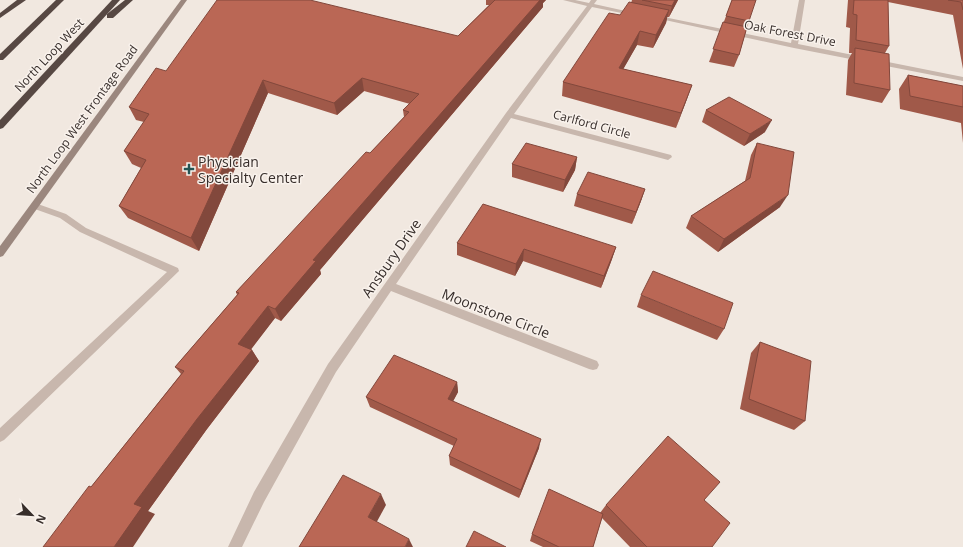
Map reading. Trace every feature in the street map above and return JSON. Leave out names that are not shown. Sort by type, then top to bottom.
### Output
[{"type":"highway","points":[[0,8],[9,0]]},
{"type":"highway","points":[[0,16],[22,0]]},
{"type":"highway","points":[[0,58],[60,0]]},
{"type":"highway","name":"North Loop West","points":[[0,126],[116,0]]},
{"type":"highway","points":[[68,53],[129,0]]},
{"type":"main road","name":"North Loop West Frontage Road","points":[[0,253],[184,0]]},
{"type":"street","points":[[566,0],[593,2],[642,15]]},
{"type":"street","points":[[794,46],[802,0]]},
{"type":"street","name":"Ansbury Drive","points":[[235,547],[259,497],[332,368],[508,115],[593,2]]},
{"type":"street","name":"Oak Forest Drive","points":[[650,17],[963,79]]},
{"type":"street","name":"Carlford Circle","points":[[508,115],[668,158]]},
{"type":"street","points":[[0,436],[174,271],[83,230],[63,216],[35,206]]},
{"type":"street","name":"Moonstone Circle","points":[[388,286],[593,365]]},
{"type":"building","points":[[217,0],[310,0],[458,36],[495,0],[540,0],[313,260],[316,261],[275,309],[268,306],[238,344],[252,350],[197,419],[134,504],[142,507],[114,547],[43,547],[89,486],[91,487],[184,371],[175,367],[239,293],[236,292],[366,152],[370,153],[409,112],[403,110],[419,94],[362,78],[334,103],[263,80],[191,238],[119,206],[146,160],[124,151],[149,114],[129,107],[156,68],[166,71]]},
{"type":"building","points":[[642,0],[675,0],[672,6]]},
{"type":"building","points":[[732,0],[756,0],[749,21],[726,16]]},
{"type":"building","points":[[854,0],[888,0],[889,46],[856,40],[857,15],[853,14]]},
{"type":"building","points":[[948,0],[963,0],[963,10],[961,2]]},
{"type":"building","points":[[629,2],[669,10],[656,35],[640,31],[619,68],[692,85],[681,113],[563,82],[609,13],[620,15]]},
{"type":"building","points":[[723,22],[747,27],[739,55],[713,49]]},
{"type":"building","points":[[855,48],[889,54],[890,90],[854,83]]},
{"type":"building","points":[[908,75],[963,86],[963,107],[910,96]]},
{"type":"building","points":[[729,97],[772,120],[750,134],[706,110]]},
{"type":"building","points":[[526,143],[577,157],[565,180],[512,164]]},
{"type":"building","points":[[757,143],[794,152],[788,195],[724,239],[691,216],[750,178]]},
{"type":"building","points":[[588,172],[645,189],[636,212],[577,194]]},
{"type":"building","points":[[483,204],[616,247],[604,276],[524,249],[516,264],[457,243]]},
{"type":"building","points":[[653,271],[733,303],[724,329],[641,295]]},
{"type":"building","points":[[760,342],[811,361],[805,421],[749,399]]},
{"type":"building","points":[[394,355],[457,382],[448,399],[541,439],[521,490],[449,456],[457,439],[366,397]]},
{"type":"building","points":[[668,436],[720,482],[704,500],[730,523],[712,547],[647,547],[606,505]]},
{"type":"building","points":[[343,475],[381,494],[368,517],[409,539],[405,547],[299,547]]},
{"type":"building","points":[[549,489],[603,514],[593,547],[559,547],[532,534]]},
{"type":"building","points":[[474,531],[506,547],[466,547]]},
{"type":"place","name":"Physician Specialty Center","points":[[189,169]]}]
